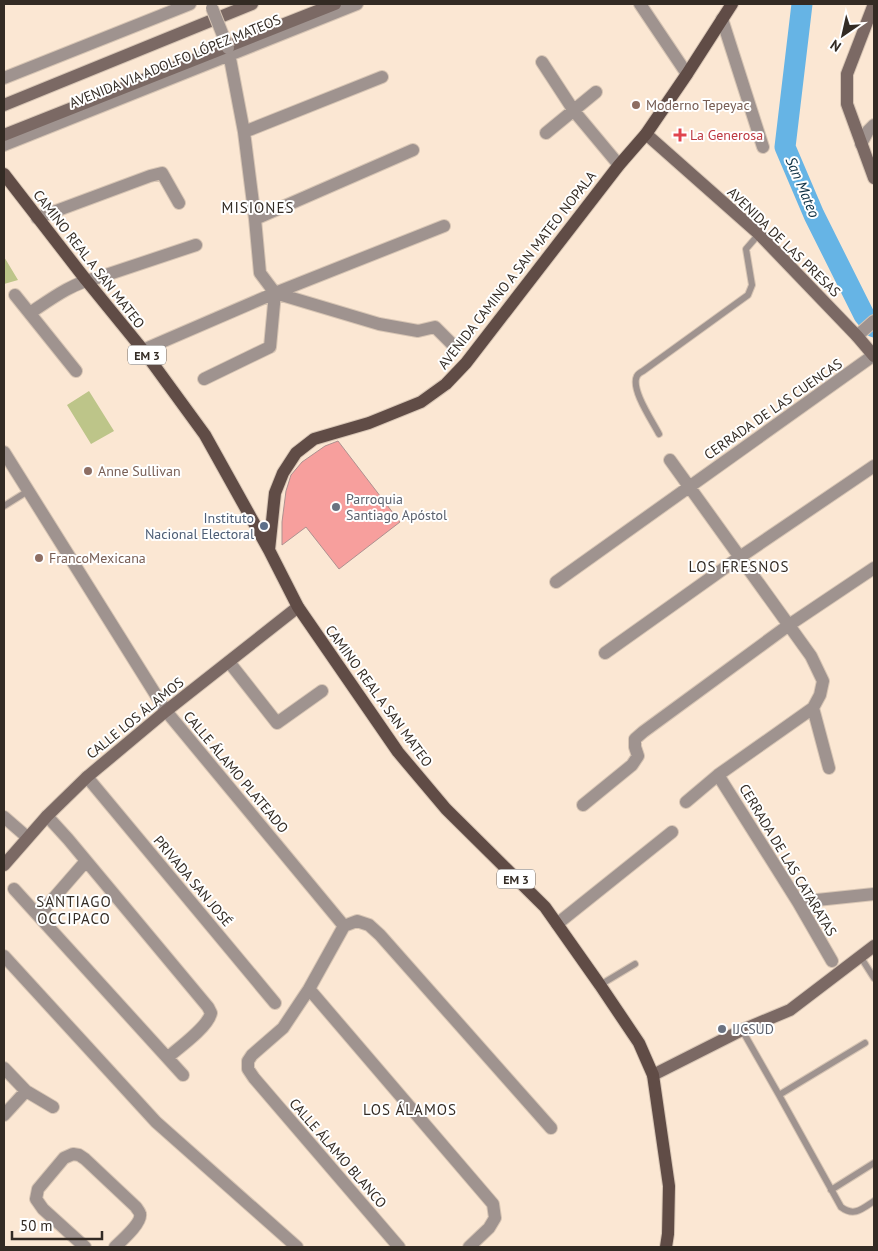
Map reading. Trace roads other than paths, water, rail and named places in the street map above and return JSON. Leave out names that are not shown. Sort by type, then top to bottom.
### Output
[{"type":"main road","name":"AVENIDA CAMINO A SAN MATEO NOPALA","points":[[269,550],[275,493],[283,473],[296,453],[314,439],[369,423],[421,402],[446,384],[466,363],[646,134],[732,4]]},
{"type":"main road","name":"CAMINO REAL A SAN MATEO","points":[[4,174],[143,350],[205,435],[269,550],[298,607],[398,752],[446,809],[544,907],[639,1043],[653,1076],[669,1186],[666,1247]]},
{"type":"street","points":[[4,78],[190,4]]},
{"type":"street","name":"AVENIDA VIA ADOLFO LÓPEZ MATEOS","points":[[4,105],[252,4]]},
{"type":"street","name":"AVENIDA VIA ADOLFO LÓPEZ MATEOS","points":[[4,135],[335,4]]},
{"type":"street","name":"AVENIDA VIA ADOLFO LÓPEZ MATEOS","points":[[4,145],[229,52],[357,4]]},
{"type":"street","points":[[640,4],[687,74]]},
{"type":"street","points":[[874,4],[847,74],[847,104],[874,178]]},
{"type":"street","points":[[211,6],[229,52],[244,132],[260,273],[275,293],[379,324],[418,331],[435,327],[443,316]]},
{"type":"street","points":[[722,19],[762,147]]},
{"type":"street","points":[[542,62],[574,110],[620,166]]},
{"type":"street","points":[[244,132],[382,77]]},
{"type":"street","points":[[546,133],[596,92]]},
{"type":"street","points":[[861,144],[868,131],[874,125]]},
{"type":"street","name":"AVENIDA DE LAS PRESAS","points":[[646,134],[759,234],[860,334],[874,356]]},
{"type":"street","points":[[255,219],[413,150]]},
{"type":"street","points":[[37,218],[162,173],[178,203]]},
{"type":"street","points":[[143,350],[275,293],[444,226]]},
{"type":"street","points":[[30,313],[73,285],[196,245]]},
{"type":"street","points":[[204,379],[270,347],[275,293]]},
{"type":"street","points":[[16,295],[76,371]]},
{"type":"street","points":[[860,334],[874,320]]},
{"type":"street","points":[[435,327],[455,347]]},
{"type":"street","name":"CERRADA DE LAS CUENCAS","points":[[556,582],[874,356]]},
{"type":"street","name":"CALLE ÁLAMO PLATEADO","points":[[4,452],[166,711],[344,926]]},
{"type":"street","points":[[670,460],[811,656],[823,681],[820,695],[813,708],[718,775],[686,802]]},
{"type":"street","points":[[605,653],[740,557],[874,466]]},
{"type":"street","points":[[583,805],[632,765],[638,756],[634,747],[636,738],[789,625],[874,568]]},
{"type":"street","name":"CALLE LOS ÁLAMOS","points":[[4,864],[47,816],[87,777],[166,711],[298,607]]},
{"type":"street","points":[[229,662],[277,723],[322,691]]},
{"type":"street","points":[[813,708],[829,768]]},
{"type":"street","name":"CERRADA DE LAS CATARATAS","points":[[718,775],[798,902],[832,961]]},
{"type":"street","name":"PRIVADA SAN JOSÉ","points":[[87,777],[276,1003]]},
{"type":"street","points":[[47,816],[208,1007],[211,1013],[210,1018],[168,1057]]},
{"type":"street","points":[[4,817],[27,837]]},
{"type":"street","points":[[557,924],[672,832]]},
{"type":"street","points":[[39,915],[86,861]]},
{"type":"street","points":[[14,888],[184,1074]]},
{"type":"street","points":[[798,902],[874,894]]},
{"type":"street","points":[[469,1247],[489,1228],[496,1218],[493,1204],[309,989],[344,926],[357,921],[369,925],[380,934],[551,1128]]},
{"type":"street","points":[[653,1076],[742,1030],[790,1010],[874,946]]},
{"type":"street","points":[[4,956],[156,1122],[297,1247]]},
{"type":"street","name":"CALLE ÁLAMO BLANCO","points":[[309,989],[283,1028],[252,1055],[248,1061],[248,1069],[399,1247]]},
{"type":"street","points":[[4,1068],[26,1091],[53,1107]]},
{"type":"street","points":[[4,1116],[26,1091]]},
{"type":"street","points":[[85,1247],[43,1209],[36,1199],[38,1189],[64,1158],[73,1154],[85,1159],[140,1213],[138,1223],[115,1247]]},
{"type":"lane","points":[[659,434],[638,394],[635,385],[637,376],[748,296],[752,285],[746,249],[759,234]]},
{"type":"lane","points":[[4,506],[28,491]]},
{"type":"lane","points":[[860,956],[874,978]]},
{"type":"lane","points":[[600,985],[635,964]]},
{"type":"lane","points":[[742,1030],[841,1207],[846,1211],[853,1212],[874,1201]]},
{"type":"lane","points":[[779,1095],[865,1043]]},
{"type":"lane","points":[[831,1190],[874,1163]]},
{"type":"waterway","name":"San Mateo","points":[[802,4],[785,147],[814,215],[864,315],[874,327]]},
{"type":"place","name":"Moderno Tepeyac","points":[[636,105]]},
{"type":"place","name":"La Generosa","points":[[680,135]]},
{"type":"place","name":"Anne Sullivan","points":[[88,471]]},
{"type":"place","name":"Parroquia Santiago Apóstol","points":[[336,507]]},
{"type":"place","name":"Instituto Nacional Electoral","points":[[264,526]]},
{"type":"place","name":"FrancoMexicana","points":[[39,558]]},
{"type":"place","name":"IJCSUD","points":[[722,1029]]},
{"type":"district","name":"MISIONES","points":[[258,207]]},
{"type":"district","name":"LOS FRESNOS","points":[[739,566]]},
{"type":"district","name":"SANTIAGO OCCIPACO","points":[[74,910]]},
{"type":"district","name":"LOS ÁLAMOS","points":[[410,1109]]}]
